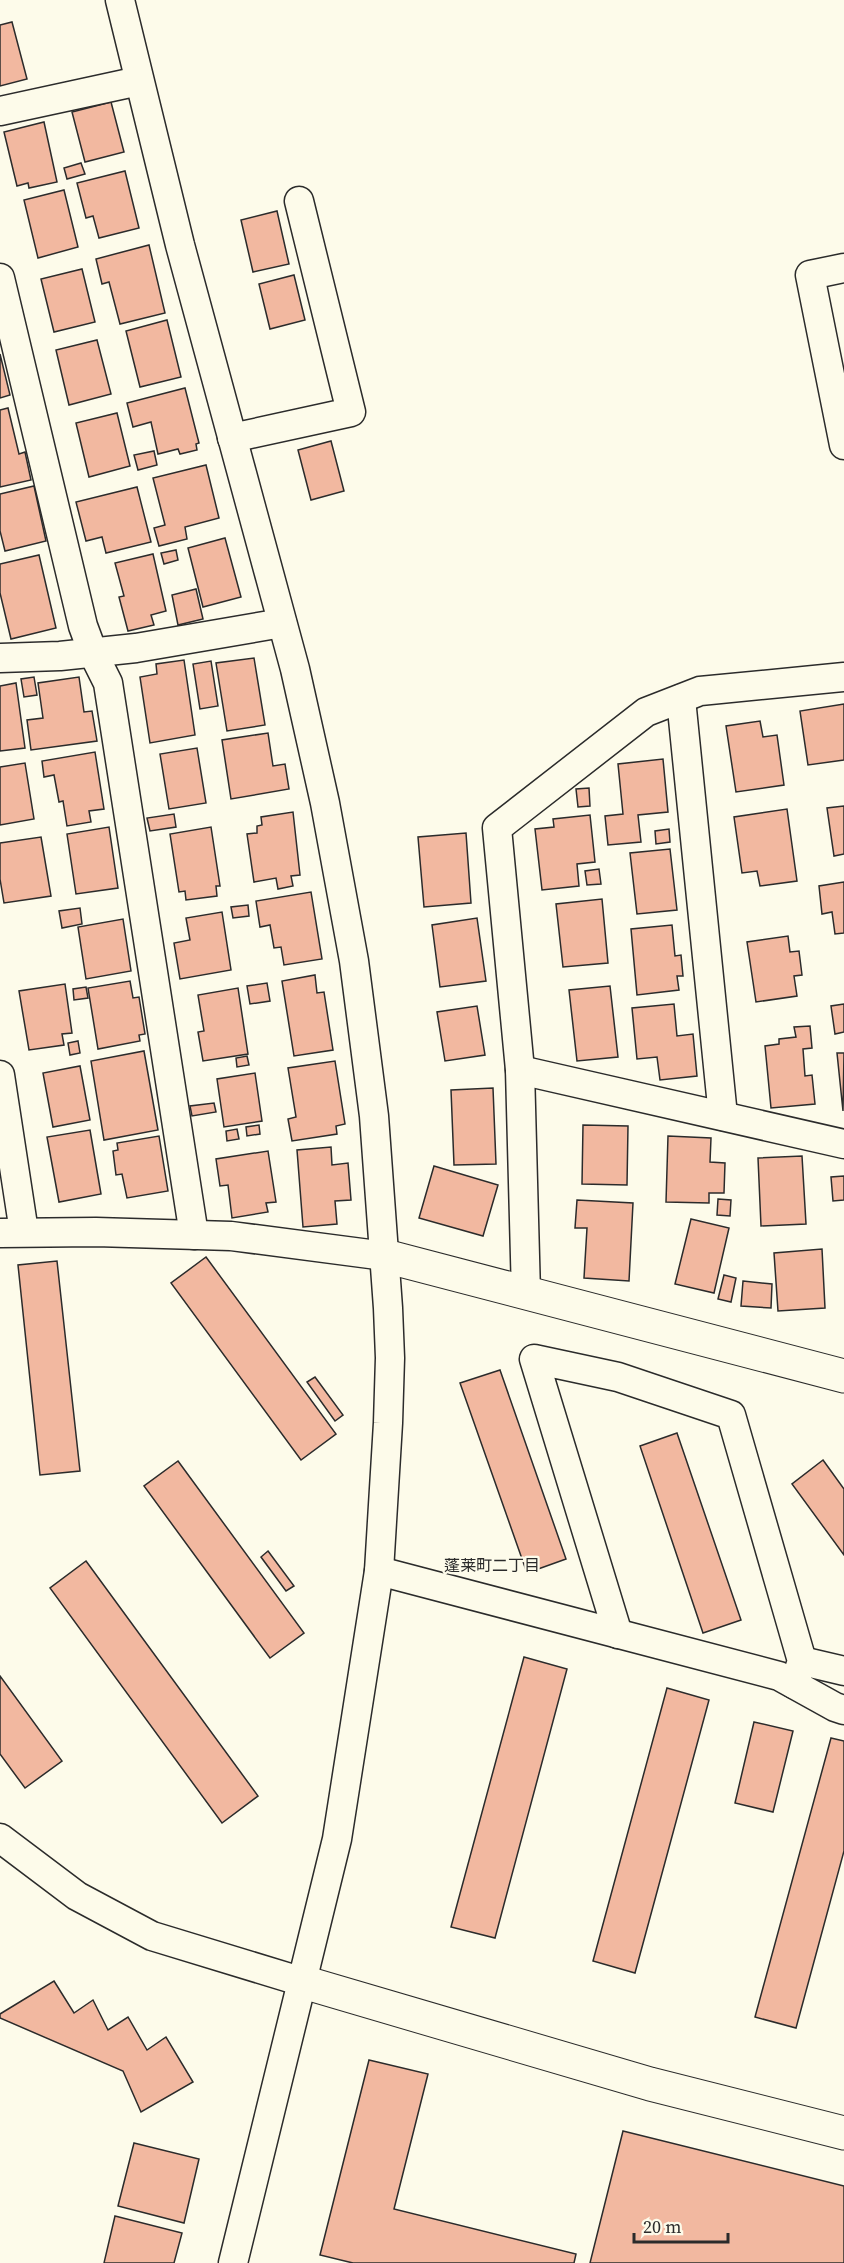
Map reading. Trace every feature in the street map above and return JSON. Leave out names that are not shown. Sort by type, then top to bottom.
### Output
[{"type":"street","points":[[120,0],[180,245],[295,669],[325,803],[354,962],[374,1116],[385,1256],[390,1358],[379,1571],[337,1839],[233,2263]]},
{"type":"street","points":[[0,111],[139,81]]},
{"type":"street","points":[[232,438],[351,412],[299,201]]},
{"type":"street","points":[[844,268],[810,275],[844,445]]},
{"type":"street","points":[[0,278],[83,626],[108,683],[194,1234]]},
{"type":"street","points":[[0,658],[93,653],[136,648],[282,623]]},
{"type":"street","points":[[526,1294],[520,1070],[497,828],[646,712],[700,691],[844,677]]},
{"type":"street","points":[[681,699],[723,1116]]},
{"type":"street","points":[[520,1070],[844,1144]]},
{"type":"street","points":[[0,1075],[12,1232],[231,1236],[385,1256],[844,1376]]},
{"type":"street","points":[[618,1634],[534,1359],[618,1377],[731,1415],[798,1673],[835,1707],[844,1710]]},
{"type":"street","points":[[379,1571],[779,1676],[844,1671]]},
{"type":"street","points":[[0,1838],[77,1896],[153,1936],[650,2084],[844,2133]]},
{"type":"building","points":[[12,22],[27,79],[0,86],[0,25]]},
{"type":"building","points":[[111,102],[124,152],[85,162],[72,112]]},
{"type":"building","points":[[44,122],[57,182],[29,188],[28,183],[17,186],[4,132]]},
{"type":"building","points":[[81,163],[85,174],[67,179],[64,168]]},
{"type":"building","points":[[125,171],[139,228],[99,238],[93,216],[86,218],[77,183]]},
{"type":"building","points":[[64,190],[78,247],[38,258],[24,200]]},
{"type":"building","points":[[277,211],[289,264],[253,272],[241,220]]},
{"type":"building","points":[[149,245],[165,313],[120,324],[109,282],[102,284],[96,259]]},
{"type":"building","points":[[82,269],[95,322],[54,332],[41,279]]},
{"type":"building","points":[[294,275],[305,320],[270,329],[259,284]]},
{"type":"building","points":[[167,320],[181,377],[140,387],[126,331]]},
{"type":"building","points":[[97,340],[111,394],[69,405],[56,350]]},
{"type":"building","points":[[0,354],[10,395],[0,398]]},
{"type":"building","points":[[185,388],[199,443],[196,444],[197,450],[180,454],[178,449],[158,454],[151,422],[133,427],[127,403]]},
{"type":"building","points":[[8,408],[19,454],[25,452],[31,480],[0,487],[0,410]]},
{"type":"building","points":[[117,413],[130,466],[89,477],[76,423]]},
{"type":"building","points":[[331,441],[344,491],[311,500],[298,450]]},
{"type":"building","points":[[154,451],[157,465],[138,470],[134,455]]},
{"type":"building","points":[[206,465],[219,518],[185,527],[187,539],[159,546],[154,528],[165,525],[153,478]]},
{"type":"building","points":[[34,486],[46,541],[5,551],[0,531],[0,494]]},
{"type":"building","points":[[137,487],[151,542],[106,553],[102,537],[86,541],[76,502]]},
{"type":"building","points":[[225,538],[241,597],[203,607],[188,548]]},
{"type":"building","points":[[176,550],[178,560],[164,564],[161,553]]},
{"type":"building","points":[[153,554],[166,611],[151,615],[154,625],[128,631],[119,597],[124,596],[115,563]]},
{"type":"building","points":[[39,555],[56,628],[11,639],[0,593],[0,564]]},
{"type":"building","points":[[196,589],[203,619],[178,625],[172,595]]},
{"type":"building","points":[[254,658],[265,725],[227,731],[216,663]]},
{"type":"building","points":[[184,660],[195,735],[150,743],[140,677],[157,674],[156,664]]},
{"type":"building","points":[[211,661],[218,706],[200,709],[193,664]]},
{"type":"building","points":[[34,677],[37,695],[24,697],[21,679]]},
{"type":"building","points":[[79,677],[84,712],[92,711],[97,741],[31,750],[27,720],[43,718],[38,683]]},
{"type":"building","points":[[16,683],[25,748],[0,751],[0,686]]},
{"type":"building","points":[[844,704],[844,760],[808,765],[800,711]]},
{"type":"building","points":[[760,721],[763,737],[777,735],[784,785],[736,792],[726,726]]},
{"type":"building","points":[[268,733],[273,766],[285,764],[289,789],[231,799],[222,740]]},
{"type":"building","points":[[197,748],[206,803],[169,809],[160,754]]},
{"type":"building","points":[[95,752],[104,809],[89,811],[91,822],[67,826],[63,801],[59,802],[54,775],[44,777],[42,761]]},
{"type":"building","points":[[663,759],[668,812],[638,815],[641,842],[608,845],[605,816],[623,814],[618,764]]},
{"type":"building","points":[[25,763],[34,819],[0,825],[0,767]]},
{"type":"building","points":[[589,788],[590,806],[578,807],[576,789]]},
{"type":"building","points":[[844,806],[844,854],[834,856],[827,808]]},
{"type":"building","points":[[787,809],[797,881],[760,886],[757,871],[742,873],[734,817]]},
{"type":"building","points":[[293,812],[300,875],[291,876],[293,886],[278,889],[276,878],[254,882],[247,834],[257,833],[257,826],[262,825],[261,817]]},
{"type":"building","points":[[174,814],[176,827],[150,831],[147,818]]},
{"type":"building","points":[[590,815],[595,862],[577,864],[579,886],[542,890],[535,829],[554,827],[553,819]]},
{"type":"building","points":[[109,827],[118,888],[76,894],[67,834]]},
{"type":"building","points":[[211,827],[220,886],[216,886],[217,896],[186,900],[185,891],[179,892],[170,834]]},
{"type":"building","points":[[669,829],[670,842],[656,844],[655,831]]},
{"type":"building","points":[[466,833],[471,903],[424,907],[418,837]]},
{"type":"building","points":[[41,837],[51,896],[4,903],[0,879],[0,843]]},
{"type":"building","points":[[670,849],[677,910],[637,914],[630,853]]},
{"type":"building","points":[[599,869],[601,884],[587,885],[585,871]]},
{"type":"building","points":[[844,882],[844,933],[835,934],[832,912],[822,914],[819,886]]},
{"type":"building","points":[[311,892],[322,959],[284,965],[281,947],[274,948],[270,925],[260,927],[256,901]]},
{"type":"building","points":[[602,899],[608,963],[563,967],[556,904]]},
{"type":"building","points":[[248,905],[249,916],[233,918],[231,907]]},
{"type":"building","points":[[80,908],[82,924],[62,928],[59,911]]},
{"type":"building","points":[[222,912],[231,970],[180,979],[174,943],[190,940],[186,918]]},
{"type":"building","points":[[477,918],[486,981],[440,987],[432,925]]},
{"type":"building","points":[[123,919],[131,971],[86,979],[78,927]]},
{"type":"building","points":[[672,925],[675,956],[681,955],[683,976],[677,976],[679,990],[637,995],[631,929]]},
{"type":"building","points":[[788,936],[790,952],[799,951],[802,975],[794,976],[797,996],[756,1002],[747,942]]},
{"type":"building","points":[[315,975],[317,993],[324,992],[333,1050],[294,1056],[282,981]]},
{"type":"building","points":[[130,981],[133,998],[139,997],[145,1034],[139,1035],[140,1041],[98,1049],[88,988]]},
{"type":"building","points":[[267,983],[270,1001],[250,1004],[247,986]]},
{"type":"building","points":[[65,984],[72,1033],[62,1034],[64,1045],[29,1050],[19,991]]},
{"type":"building","points":[[610,986],[618,1057],[577,1061],[569,990]]},
{"type":"building","points":[[86,987],[88,998],[74,1000],[73,989]]},
{"type":"building","points":[[238,988],[248,1054],[203,1061],[198,1032],[204,1031],[198,995]]},
{"type":"building","points":[[674,1004],[677,1036],[693,1034],[697,1076],[660,1080],[657,1057],[637,1059],[632,1008]]},
{"type":"building","points":[[844,1004],[844,1032],[835,1034],[831,1006]]},
{"type":"building","points":[[477,1006],[485,1055],[445,1061],[437,1012]]},
{"type":"building","points":[[810,1026],[812,1048],[803,1049],[805,1076],[812,1075],[815,1104],[771,1108],[765,1046],[779,1044],[779,1039],[796,1037],[794,1027]]},
{"type":"building","points":[[78,1041],[80,1053],[70,1055],[68,1043]]},
{"type":"building","points":[[144,1051],[158,1130],[104,1140],[91,1061]]},
{"type":"building","points":[[837,1053],[844,1053],[843,1111]]},
{"type":"building","points":[[247,1056],[249,1065],[237,1067],[236,1058]]},
{"type":"building","points":[[335,1061],[345,1124],[336,1126],[337,1134],[292,1141],[288,1119],[296,1117],[288,1068]]},
{"type":"building","points":[[80,1066],[90,1120],[53,1127],[43,1073]]},
{"type":"building","points":[[255,1073],[262,1121],[224,1127],[217,1079]]},
{"type":"building","points":[[493,1088],[496,1164],[454,1165],[451,1090]]},
{"type":"building","points":[[214,1103],[216,1112],[192,1116],[190,1106]]},
{"type":"building","points":[[259,1125],[260,1134],[247,1136],[246,1127]]},
{"type":"building","points":[[583,1125],[628,1126],[627,1185],[582,1184]]},
{"type":"building","points":[[237,1129],[239,1139],[227,1141],[226,1131]]},
{"type":"building","points":[[90,1130],[101,1194],[59,1202],[47,1137]]},
{"type":"building","points":[[159,1136],[168,1191],[127,1198],[122,1174],[116,1175],[113,1151],[118,1150],[117,1143]]},
{"type":"building","points":[[668,1136],[711,1138],[710,1162],[725,1163],[724,1193],[709,1193],[709,1203],[666,1202]]},
{"type":"building","points":[[331,1147],[332,1165],[348,1163],[351,1200],[335,1201],[337,1224],[303,1227],[297,1150]]},
{"type":"building","points":[[268,1151],[276,1202],[266,1203],[268,1212],[232,1218],[228,1185],[220,1186],[216,1159]]},
{"type":"building","points":[[802,1156],[806,1224],[761,1226],[758,1158]]},
{"type":"building","points":[[434,1166],[498,1185],[483,1236],[419,1218]]},
{"type":"building","points":[[844,1176],[844,1200],[833,1201],[831,1177]]},
{"type":"building","points":[[718,1199],[731,1200],[730,1216],[717,1215]]},
{"type":"building","points":[[577,1200],[633,1203],[629,1281],[584,1278],[587,1228],[575,1228]]},
{"type":"building","points":[[691,1219],[729,1228],[714,1293],[675,1284]]},
{"type":"building","points":[[822,1249],[825,1308],[778,1311],[774,1253]]},
{"type":"building","points":[[206,1257],[336,1434],[301,1460],[171,1283]]},
{"type":"building","points":[[57,1261],[80,1471],[40,1475],[18,1265]]},
{"type":"building","points":[[724,1275],[736,1278],[731,1302],[718,1299]]},
{"type":"building","points":[[743,1281],[772,1284],[771,1308],[741,1306]]},
{"type":"building","points":[[500,1370],[566,1559],[527,1573],[460,1383]]},
{"type":"building","points":[[315,1377],[343,1415],[335,1421],[307,1382]]},
{"type":"building","points":[[677,1433],[741,1620],[703,1633],[640,1446]]},
{"type":"building","points":[[823,1460],[844,1489],[844,1555],[792,1484]]},
{"type":"building","points":[[178,1461],[304,1633],[270,1658],[144,1486]]},
{"type":"building","points":[[268,1551],[294,1586],[286,1591],[261,1557]]},
{"type":"building","points":[[86,1561],[258,1796],[222,1823],[50,1588]]},
{"type":"building","points":[[524,1657],[567,1669],[495,1938],[451,1927]]},
{"type":"building","points":[[0,1676],[62,1761],[25,1788],[0,1754]]},
{"type":"building","points":[[667,1688],[709,1700],[635,1973],[593,1961]]},
{"type":"building","points":[[754,1722],[793,1731],[773,1812],[735,1803]]},
{"type":"building","points":[[831,1738],[844,1741],[844,1851],[796,2028],[755,2017]]},
{"type":"building","points":[[54,1981],[74,2013],[93,2000],[108,2030],[128,2017],[147,2050],[166,2037],[193,2082],[141,2112],[123,2071],[0,2018],[0,2014]]},
{"type":"building","points":[[369,2060],[428,2074],[394,2209],[576,2254],[574,2263],[353,2263],[320,2255]]},
{"type":"building","points":[[623,2131],[844,2186],[844,2263],[590,2263]]},
{"type":"building","points":[[134,2143],[199,2159],[184,2223],[118,2206]]},
{"type":"building","points":[[115,2216],[182,2233],[174,2263],[104,2263]]},
{"type":"district","name":"蓬莱町二丁目","points":[[492,1565]]}]
